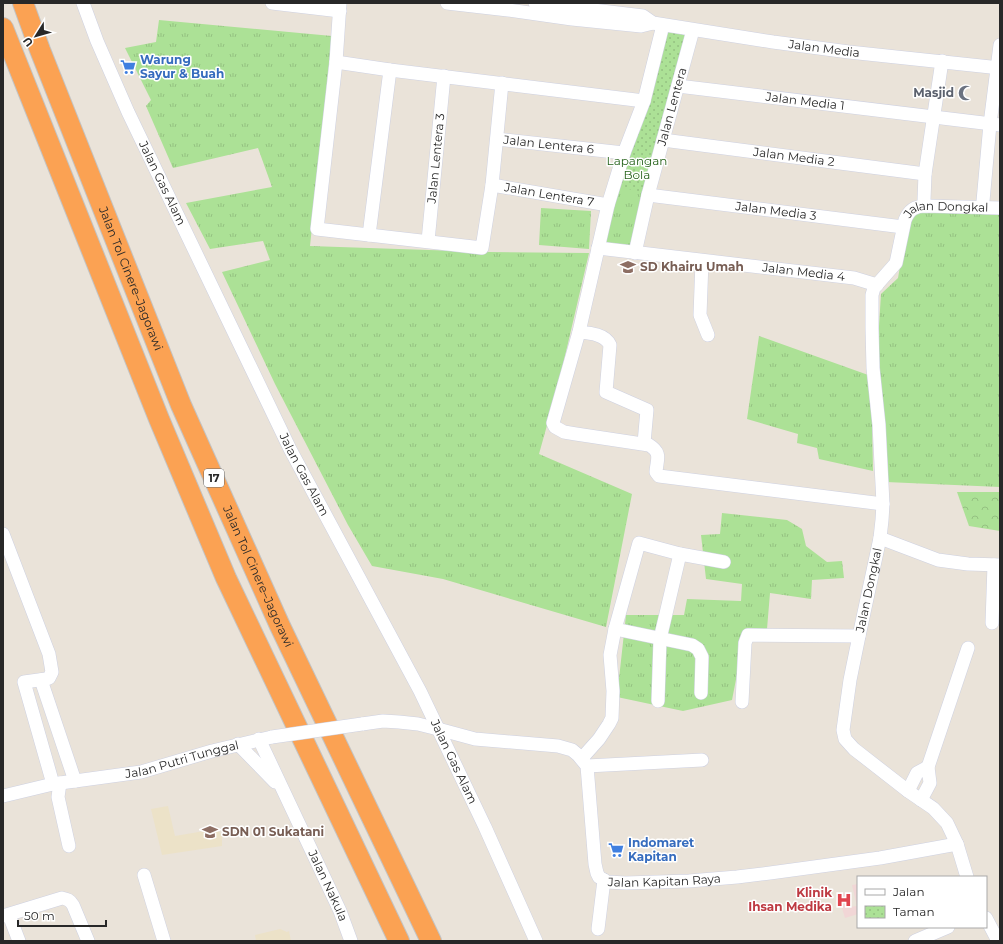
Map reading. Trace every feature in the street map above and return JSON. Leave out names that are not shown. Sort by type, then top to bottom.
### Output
[{"type":"highway","name":"Jalan Tol Cinere–Jagorawi","points":[[23,3],[43,58],[181,405],[280,626],[431,941]]},
{"type":"highway","name":"17","points":[[3,28],[156,412],[226,578],[399,941]]},
{"type":"street","name":"Jalan Gas Alam","points":[[83,3],[97,41],[128,112],[290,448],[404,660],[488,833],[536,941]]},
{"type":"street","points":[[272,3],[340,7],[336,62],[317,229],[482,248],[492,185],[502,83]]},
{"type":"street","points":[[447,3],[509,6],[554,11]]},
{"type":"street","points":[[535,3],[554,11]]},
{"type":"street","name":"Jalan Media","points":[[554,11],[641,26],[658,24],[841,51],[998,68]]},
{"type":"street","points":[[658,24],[644,101],[624,153],[608,206],[579,332],[553,423],[555,427],[564,432],[644,443],[653,447],[658,453],[656,472],[659,476],[883,504]]},
{"type":"street","name":"Jalan Lentera","points":[[635,253],[648,194],[692,30]]},
{"type":"street","points":[[983,201],[995,124],[1000,45]]},
{"type":"street","points":[[924,200],[925,174],[942,61]]},
{"type":"street","points":[[336,62],[644,101]]},
{"type":"street","points":[[369,236],[390,70]]},
{"type":"street","name":"Jalan Lentera 3","points":[[428,241],[444,76]]},
{"type":"street","name":"Jalan Media 1","points":[[678,86],[995,124]]},
{"type":"street","name":"Jalan Lentera 6","points":[[497,138],[624,153]]},
{"type":"street","name":"Jalan Media 2","points":[[663,140],[925,174]]},
{"type":"street","name":"Jalan Lentera 7","points":[[492,185],[608,206]]},
{"type":"street","name":"Jalan Media 3","points":[[648,194],[903,227]]},
{"type":"street","name":"Jalan Dongkal","points":[[967,876],[957,844],[947,823],[922,800],[854,749],[849,744],[843,730],[859,636],[880,538],[883,504],[872,328],[872,295],[877,285],[896,263],[903,227],[907,215],[915,207],[1000,208]]},
{"type":"street","name":"Jalan Media 4","points":[[598,248],[854,278],[877,285]]},
{"type":"street","points":[[702,261],[700,315],[708,335]]},
{"type":"street","points":[[579,332],[598,335],[610,345],[606,392],[647,410],[644,443]]},
{"type":"street","points":[[3,534],[49,654],[52,672],[48,679],[24,682],[56,784],[69,846]]},
{"type":"street","points":[[880,538],[938,560],[968,564],[997,565],[992,623]]},
{"type":"street","points":[[584,762],[612,718],[613,691],[610,655],[615,629],[639,543],[680,554],[724,562]]},
{"type":"street","points":[[658,701],[660,639],[680,554]]},
{"type":"street","points":[[615,629],[660,639],[692,644],[698,649],[702,657],[701,693]]},
{"type":"street","points":[[742,702],[745,643],[748,635],[859,636]]},
{"type":"street","points":[[922,800],[930,783],[928,767],[968,648]]},
{"type":"street","points":[[41,680],[75,781]]},
{"type":"street","name":"Jalan Putri Tunggal","points":[[3,796],[56,784],[141,772],[181,759],[259,739],[383,722],[418,724],[438,729]]},
{"type":"street","points":[[438,729],[475,739],[558,746],[572,750],[584,762],[702,760]]},
{"type":"street","name":"Jalan Nakula","points":[[259,739],[340,911],[351,941]]},
{"type":"street","name":"Jalan Nakula","points":[[238,744],[282,789]]},
{"type":"street","name":"Jalan Kapitan Raya","points":[[584,762],[597,873],[604,880],[613,883],[737,877],[880,858],[957,844]]},
{"type":"street","points":[[908,791],[917,773],[928,767]]},
{"type":"street","points":[[144,875],[164,941]]},
{"type":"street","points":[[598,929],[604,880]]},
{"type":"street","points":[[20,941],[6,916],[62,898],[69,900],[73,904],[88,941]]},
{"type":"street","points":[[992,923],[998,941]]},
{"type":"street","points":[[915,941],[946,928]]},
{"type":"shaded area","name":"SDN 01 Sukatani","points":[[168,806],[175,836],[216,829],[222,835],[222,846],[162,855],[151,809]]},
{"type":"shaded area","name":"Klinik Ihsan Medika","points":[[857,884],[857,906],[852,885]]},
{"type":"shaded area","name":"Klinik Ihsan Medika","points":[[846,893],[850,907],[857,906],[857,914],[845,918],[838,895]]},
{"type":"shaded area","points":[[280,929],[287,932],[289,931],[291,941],[256,941],[255,935]]},
{"type":"green space","points":[[159,20],[332,36],[310,246],[488,252],[589,253],[558,386],[539,454],[632,494],[606,627],[443,579],[372,566],[348,525],[275,384],[222,272],[270,260],[263,241],[210,249],[186,203],[272,187],[258,148],[173,168],[146,106],[151,100],[125,48],[156,42]]},
{"type":"green space","points":[[663,25],[635,253],[598,248]]},
{"type":"green space","name":"Lapangan Bola","points":[[665,30],[688,35],[643,193],[618,186]]},
{"type":"green space","points":[[541,208],[591,211],[589,249],[539,245]]},
{"type":"green space","points":[[919,211],[1000,215],[1000,487],[886,482],[878,342],[881,294],[898,278],[908,222]]},
{"type":"green space","points":[[759,336],[871,376],[873,471],[819,459],[817,448],[797,443],[798,434],[747,419]]},
{"type":"green space","points":[[957,492],[1000,492],[1000,531],[969,526]]},
{"type":"green space","points":[[722,513],[787,520],[802,529],[806,546],[827,562],[842,561],[844,578],[812,580],[811,599],[770,593],[767,629],[745,633],[732,700],[683,711],[617,697],[626,615],[684,615],[687,599],[741,601],[742,584],[706,579],[701,535],[720,534]]},
{"type":"place","name":"Warung Sayur & Buah","points":[[128,67]]},
{"type":"place","name":"Masjid","points":[[966,93]]},
{"type":"place","name":"SD Khairu Umah","points":[[628,267]]},
{"type":"place","name":"SDN 01 Sukatani","points":[[210,832]]},
{"type":"place","name":"Indomaret Kapitan","points":[[616,850]]},
{"type":"place","name":"Klinik Ihsan Medika","points":[[844,900]]}]
